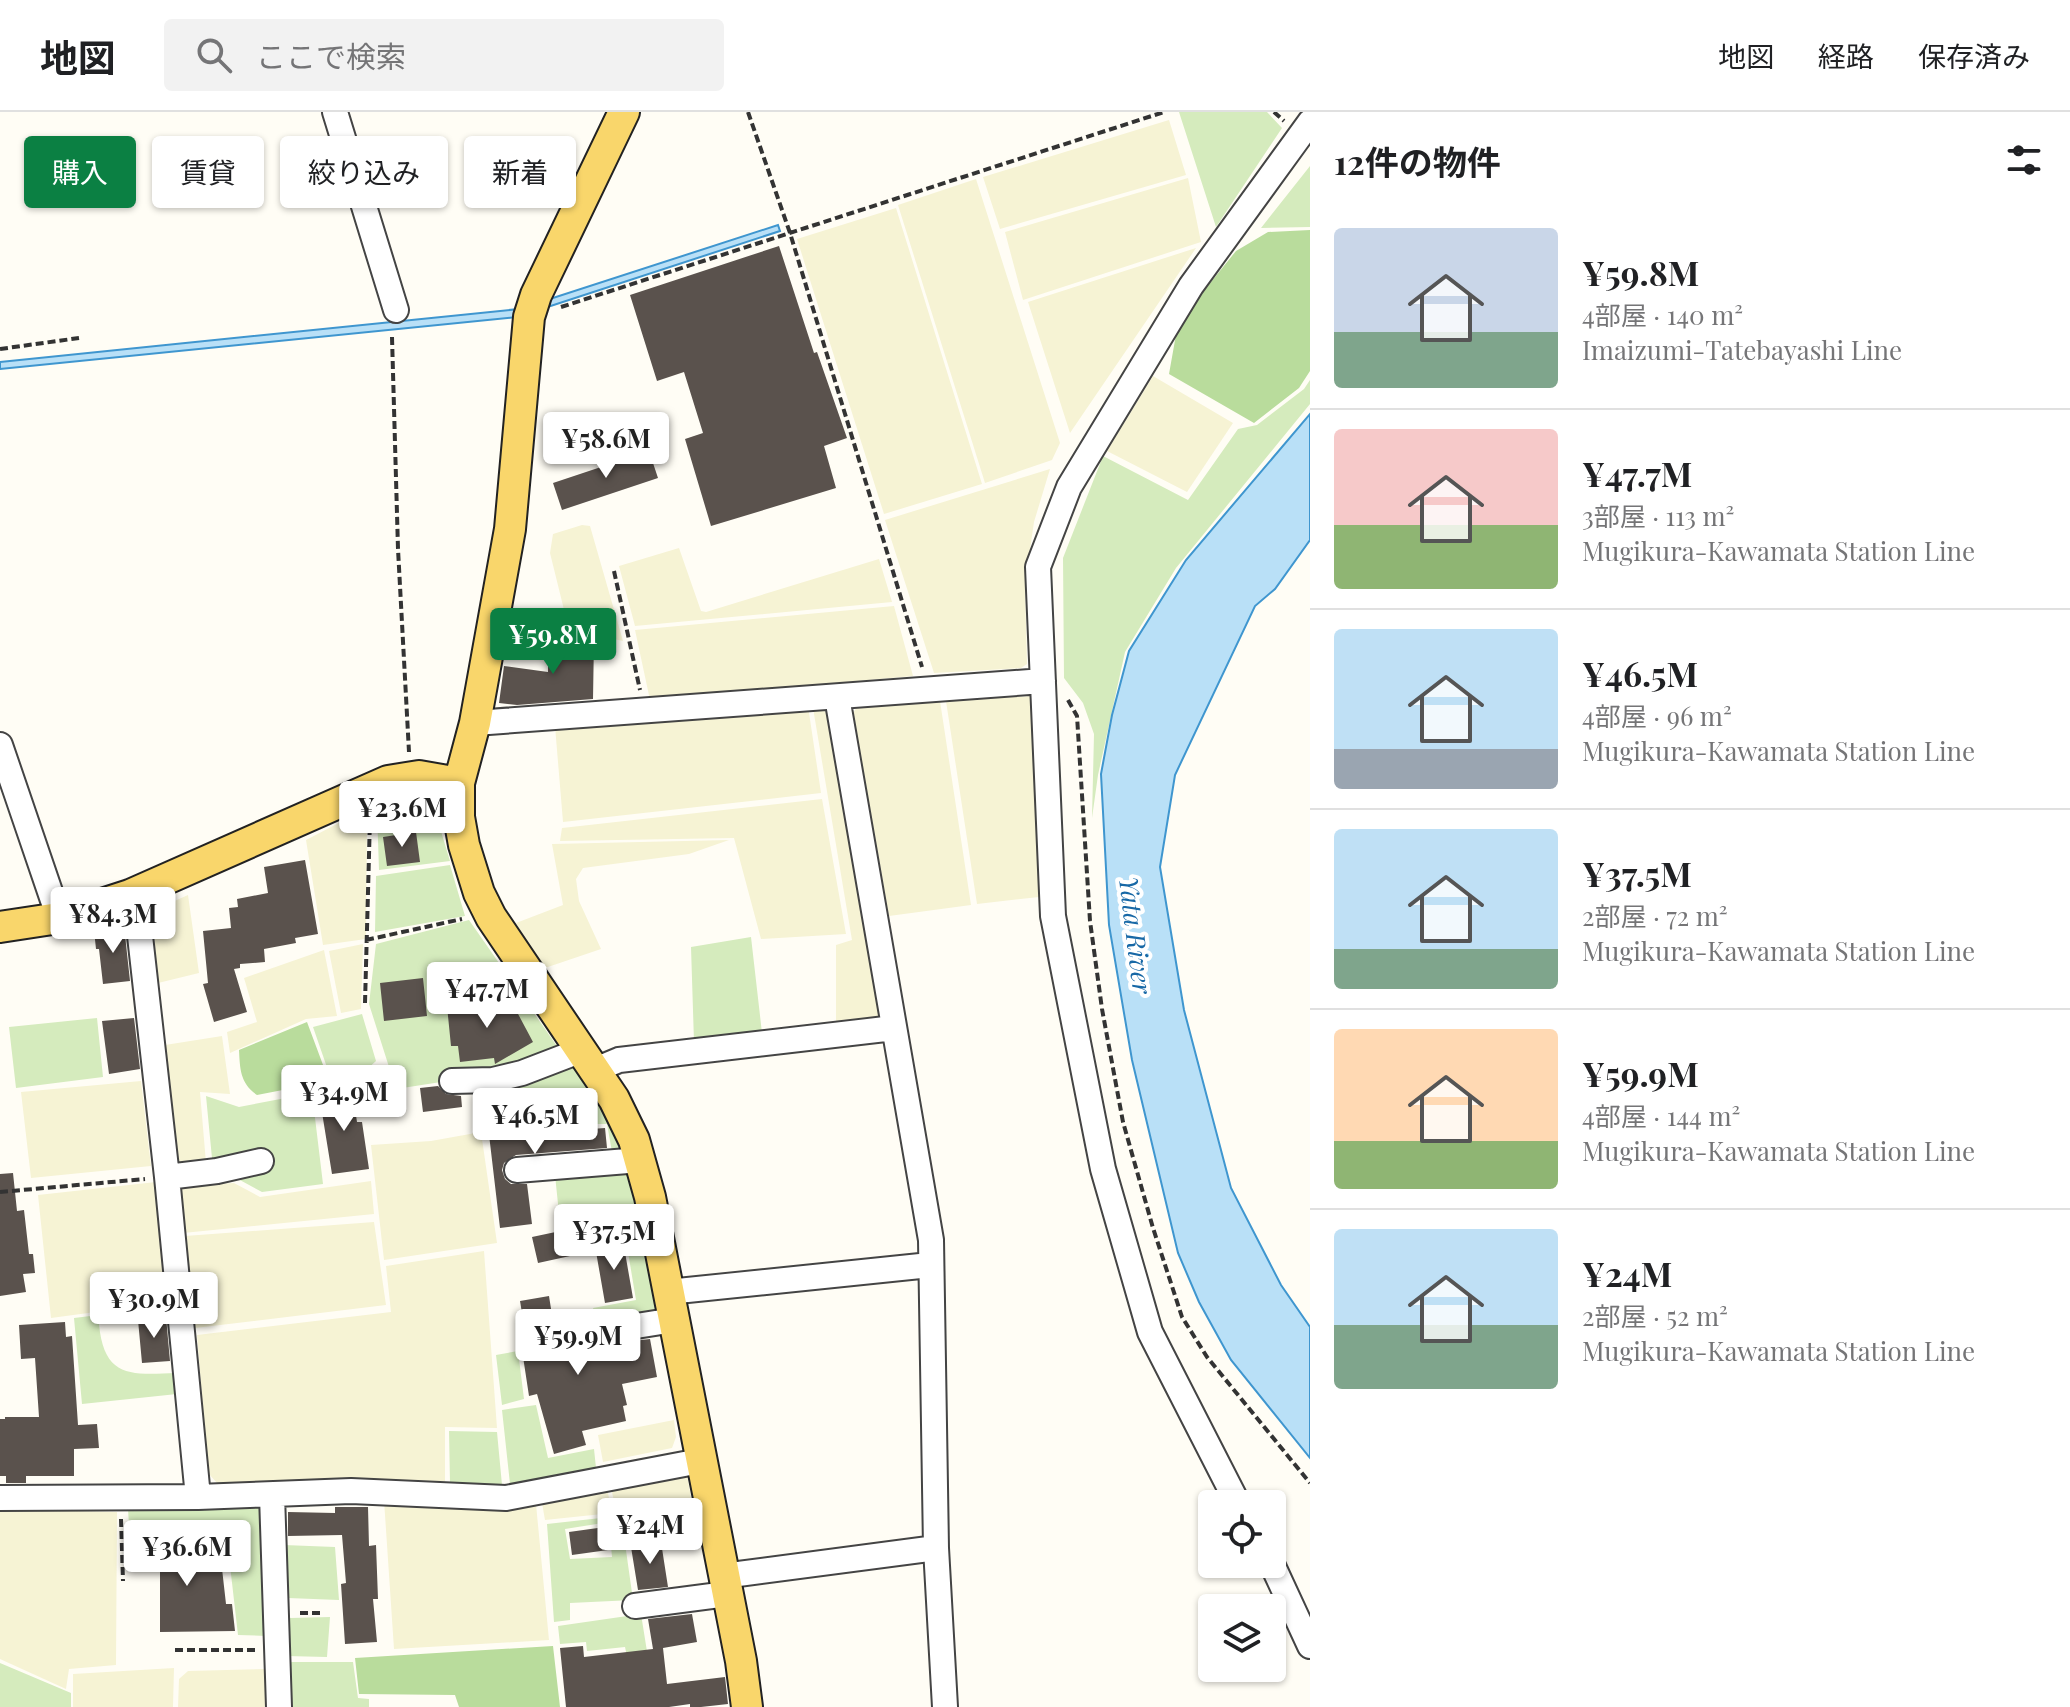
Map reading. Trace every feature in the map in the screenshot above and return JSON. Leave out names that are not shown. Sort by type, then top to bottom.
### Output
[{"type":"main road","points":[[624,112],[536,295],[529,317],[510,529],[475,723],[459,783],[459,817],[479,893],[491,917],[614,1099],[634,1140],[650,1197],[747,1707]]},
{"type":"main road","points":[[0,927],[59,918],[130,895],[388,781],[419,776],[459,783]]},
{"type":"street","points":[[335,112],[396,310]]},
{"type":"street","points":[[1231,1490],[1150,1332],[1103,1169],[1053,916],[1038,567],[1069,487],[1191,286],[1310,122]]},
{"type":"street","points":[[475,723],[1043,681]]},
{"type":"street","points":[[837,697],[928,1214],[936,1548],[945,1707]]},
{"type":"street","points":[[0,745],[59,918]]},
{"type":"street","points":[[130,895],[138,918],[198,1497]]},
{"type":"street","points":[[452,1081],[493,1080],[588,1060],[619,1060],[894,1028]]},
{"type":"street","points":[[517,1170],[640,1160]]},
{"type":"street","points":[[167,1177],[217,1171],[261,1161]]},
{"type":"street","points":[[611,1330],[671,1306],[930,1265]]},
{"type":"street","points":[[0,1498],[198,1497],[351,1491],[506,1498],[700,1461]]},
{"type":"street","points":[[272,1495],[279,1707]]},
{"type":"street","points":[[635,1606],[725,1585],[936,1548]]},
{"type":"street","points":[[1278,1578],[1310,1646]]},
{"type":"path","points":[[748,112],[790,233],[929,689]]},
{"type":"path","points":[[529,317],[1164,112]]},
{"type":"path","points":[[392,337],[398,549],[409,759]]},
{"type":"path","points":[[0,349],[79,338]]},
{"type":"path","points":[[614,571],[645,711]]},
{"type":"path","points":[[1043,681],[1061,686],[1077,716],[1090,921],[1102,1009],[1123,1122],[1182,1317],[1207,1357],[1310,1483]]},
{"type":"path","points":[[365,1003],[370,808]]},
{"type":"path","points":[[366,940],[471,917]]},
{"type":"path","points":[[0,1192],[167,1177]]},
{"type":"path","points":[[120,1498],[123,1581]]},
{"type":"path","points":[[175,1650],[277,1650]]},
{"type":"shaded area","points":[[1169,120],[1186,175],[1000,229],[983,177]]},
{"type":"shaded area","points":[[1188,178],[1201,242],[1023,300],[1005,232]]},
{"type":"shaded area","points":[[976,179],[1060,443],[1052,460],[985,483],[898,205]]},
{"type":"shaded area","points":[[896,208],[982,484],[884,514],[797,239]]},
{"type":"shaded area","points":[[1196,248],[1070,433],[1028,302]]},
{"type":"shaded area","points":[[1153,376],[1233,423],[1187,492],[1107,451]]},
{"type":"shaded area","points":[[1050,469],[1034,522],[1025,584],[1027,664],[1021,668],[934,673],[885,520]]},
{"type":"shaded area","points":[[582,525],[590,526],[623,641],[569,630],[550,553],[553,534]]},
{"type":"shaded area","points":[[679,548],[701,611],[879,559],[892,602],[635,626],[619,566]]},
{"type":"shaded area","points":[[894,606],[913,676],[650,700],[635,630]]},
{"type":"shaded area","points":[[1033,696],[1039,897],[977,904],[946,701]]},
{"type":"shaded area","points":[[940,701],[971,905],[889,916],[853,713],[857,707]]},
{"type":"shaded area","points":[[808,706],[821,793],[563,822],[555,726]]},
{"type":"shaded area","points":[[819,707],[828,714],[881,1016],[879,1022],[836,1029],[836,945],[852,940],[813,708]]},
{"type":"shaded area","points":[[822,799],[846,934],[761,939],[734,838],[560,841],[562,828]]},
{"type":"shaded area","points":[[360,812],[367,814],[366,939],[323,945],[306,840]]},
{"type":"shaded area","points":[[729,840],[689,854],[583,868],[576,879],[579,901],[601,949],[542,969],[516,923],[563,905],[552,844]]},
{"type":"shaded area","points":[[188,895],[199,973],[158,983],[152,911]]},
{"type":"shaded area","points":[[363,944],[361,1009],[341,1013],[329,951]]},
{"type":"shaded area","points":[[324,950],[337,1016],[306,1019],[230,1053],[227,1032],[257,1022],[244,978]]},
{"type":"shaded area","points":[[222,1036],[230,1094],[200,1092],[206,1163],[177,1166],[165,1045]]},
{"type":"shaded area","points":[[141,1081],[151,1166],[31,1178],[21,1092]]},
{"type":"shaded area","points":[[481,1132],[497,1243],[384,1260],[371,1145],[431,1141]]},
{"type":"shaded area","points":[[371,1181],[374,1214],[183,1233],[177,1186],[234,1183],[260,1197]]},
{"type":"shaded area","points":[[156,1182],[170,1302],[51,1318],[38,1195]]},
{"type":"shaded area","points":[[374,1222],[386,1305],[195,1328],[185,1236]]},
{"type":"shaded area","points":[[484,1251],[497,1428],[445,1427],[445,1481],[218,1484],[208,1473],[197,1335],[391,1312],[386,1266]]},
{"type":"shaded area","points":[[674,1420],[676,1437],[672,1448],[603,1462],[598,1435]]},
{"type":"shaded area","points":[[686,1470],[692,1502],[617,1514],[611,1488]]},
{"type":"shaded area","points":[[607,1488],[612,1513],[545,1520],[542,1503]]},
{"type":"shaded area","points":[[384,1500],[536,1504],[549,1640],[394,1649]]},
{"type":"shaded area","points":[[0,1509],[117,1512],[116,1665],[69,1669],[66,1689],[0,1659]]},
{"type":"shaded area","points":[[174,1668],[173,1707],[73,1707],[73,1674]]},
{"type":"shaded area","points":[[265,1669],[266,1707],[178,1707],[179,1679],[188,1671]]},
{"type":"green space","points":[[1179,112],[1267,112],[1282,128],[1216,227]]},
{"type":"green space","points":[[1310,166],[1310,227],[1261,228]]},
{"type":"green space","points":[[1310,230],[1310,371],[1299,388],[1254,423],[1169,374],[1177,329],[1236,251],[1268,232]]},
{"type":"green space","points":[[1310,380],[1310,404],[1176,568],[1125,652],[1098,775],[1092,818],[1094,734],[1083,703],[1064,678],[1063,558],[1103,456],[1188,500],[1238,429],[1257,425],[1304,389]]},
{"type":"green space","points":[[402,802],[440,828],[450,861],[379,870],[377,811],[391,803]]},
{"type":"green space","points":[[450,865],[465,916],[375,932],[376,876]]},
{"type":"green space","points":[[469,920],[559,1049],[512,1071],[396,1089],[369,1004],[376,944]]},
{"type":"green space","points":[[751,937],[762,1033],[694,1042],[691,947]]},
{"type":"green space","points":[[362,1014],[376,1061],[354,1081],[331,1079],[313,1027]]},
{"type":"green space","points":[[97,1018],[103,1077],[16,1088],[9,1027]]},
{"type":"green space","points":[[307,1022],[329,1081],[257,1095],[244,1080],[239,1050]]},
{"type":"green space","points":[[577,1067],[602,1106],[621,1147],[612,1152],[607,1124],[595,1124],[591,1109],[476,1121],[474,1093]]},
{"type":"green space","points":[[312,1093],[323,1184],[262,1192],[238,1179],[214,1179],[206,1096],[239,1107]]},
{"type":"green space","points":[[628,1167],[642,1230],[579,1236],[560,1223],[555,1175]]},
{"type":"green space","points":[[642,1237],[657,1310],[627,1318],[596,1318],[593,1308],[636,1300],[626,1240]]},
{"type":"green space","points":[[172,1306],[173,1315],[99,1324],[102,1342],[114,1364],[133,1373],[176,1373],[177,1394],[82,1404],[74,1318]]},
{"type":"green space","points":[[518,1351],[524,1399],[502,1405],[496,1355]]},
{"type":"green space","points":[[536,1405],[548,1458],[594,1449],[596,1468],[510,1484],[502,1410]]},
{"type":"green space","points":[[449,1431],[497,1432],[502,1485],[450,1483]]},
{"type":"green space","points":[[260,1507],[267,1636],[238,1635],[228,1548],[130,1541],[128,1509]]},
{"type":"green space","points":[[601,1518],[603,1523],[565,1529],[570,1559],[612,1557],[609,1523],[622,1522],[633,1600],[570,1603],[570,1620],[554,1622],[547,1524]]},
{"type":"green space","points":[[284,1545],[335,1547],[339,1600],[288,1598]]},
{"type":"green space","points":[[641,1614],[649,1664],[629,1666],[625,1647],[587,1651],[586,1642],[560,1644],[558,1626]]},
{"type":"green space","points":[[330,1617],[327,1657],[286,1656],[286,1622],[290,1618]]},
{"type":"green space","points":[[553,1646],[560,1707],[459,1707],[455,1695],[359,1694],[355,1658]]},
{"type":"green space","points":[[288,1662],[353,1662],[358,1698],[369,1699],[369,1707],[289,1707]]},
{"type":"green space","points":[[0,1663],[71,1693],[71,1707],[0,1707]]},
{"type":"water","points":[[778,225],[780,231],[517,317],[0,369],[0,362],[519,309]]},
{"type":"water","name":"Yata River","points":[[1310,414],[1310,540],[1275,589],[1255,606],[1175,775],[1160,867],[1184,1010],[1231,1188],[1281,1285],[1310,1327],[1310,1458],[1231,1360],[1199,1302],[1178,1253],[1132,1060],[1109,925],[1101,774],[1129,651],[1186,560]]},
{"type":"building","points":[[779,246],[814,353],[817,352],[847,438],[824,446],[836,488],[711,526],[685,439],[703,433],[684,372],[657,381],[630,295]]},
{"type":"building","points":[[649,451],[658,478],[562,510],[553,483]]},
{"type":"building","points":[[548,638],[594,639],[593,699],[517,705],[499,703],[504,666],[548,672]]},
{"type":"building","points":[[416,832],[420,862],[387,866],[383,837]]},
{"type":"building","points":[[305,860],[318,934],[295,938],[296,943],[264,949],[265,962],[240,964],[240,968],[234,969],[247,1012],[214,1022],[203,984],[208,983],[203,931],[231,928],[229,908],[238,907],[237,899],[268,893],[264,867]]},
{"type":"building","points":[[124,926],[130,981],[103,984],[94,930]]},
{"type":"building","points":[[423,978],[427,1016],[384,1021],[380,983]]},
{"type":"building","points":[[514,998],[517,1012],[533,1042],[495,1064],[494,1058],[460,1062],[458,1046],[451,1046],[447,1006]]},
{"type":"building","points":[[134,1018],[140,1069],[109,1074],[102,1021]]},
{"type":"building","points":[[438,1086],[446,1094],[461,1096],[462,1107],[423,1112],[420,1088]]},
{"type":"building","points":[[352,1090],[357,1122],[362,1122],[369,1169],[332,1174],[319,1094]]},
{"type":"building","points":[[589,1113],[591,1129],[605,1128],[607,1148],[516,1155],[504,1163],[502,1170],[505,1179],[511,1184],[527,1184],[532,1224],[500,1228],[488,1126]]},
{"type":"building","points":[[13,1173],[17,1211],[24,1210],[29,1254],[33,1254],[35,1273],[23,1274],[26,1292],[0,1296],[0,1174]]},
{"type":"building","points":[[565,1230],[570,1256],[538,1263],[532,1237]]},
{"type":"building","points":[[623,1241],[633,1298],[605,1303],[595,1246]]},
{"type":"building","points":[[549,1296],[557,1347],[581,1342],[582,1347],[650,1339],[657,1377],[622,1384],[627,1405],[623,1406],[626,1421],[582,1431],[586,1445],[554,1454],[537,1394],[529,1396],[522,1350],[528,1349],[520,1301]]},
{"type":"building","points":[[166,1317],[170,1361],[142,1363],[138,1320]]},
{"type":"building","points":[[65,1322],[66,1337],[72,1336],[78,1425],[97,1424],[99,1448],[74,1449],[74,1476],[26,1476],[26,1483],[6,1483],[6,1476],[0,1476],[0,1419],[39,1417],[35,1358],[21,1359],[19,1325]]},
{"type":"building","points":[[335,1507],[368,1507],[369,1546],[376,1545],[378,1599],[373,1599],[377,1642],[345,1644],[341,1584],[346,1583],[342,1535],[288,1536],[288,1512],[335,1513]]},
{"type":"building","points":[[605,1527],[608,1550],[572,1555],[569,1532]]},
{"type":"building","points":[[661,1542],[668,1587],[638,1590],[631,1547]]},
{"type":"building","points":[[133,1544],[179,1545],[179,1555],[220,1551],[226,1604],[232,1604],[235,1631],[160,1632],[160,1572],[133,1571]]},
{"type":"building","points":[[692,1614],[697,1642],[663,1648],[667,1684],[725,1677],[728,1704],[701,1707],[690,1707],[690,1704],[669,1707],[566,1707],[560,1648],[583,1646],[584,1657],[653,1649],[648,1619]]}]
